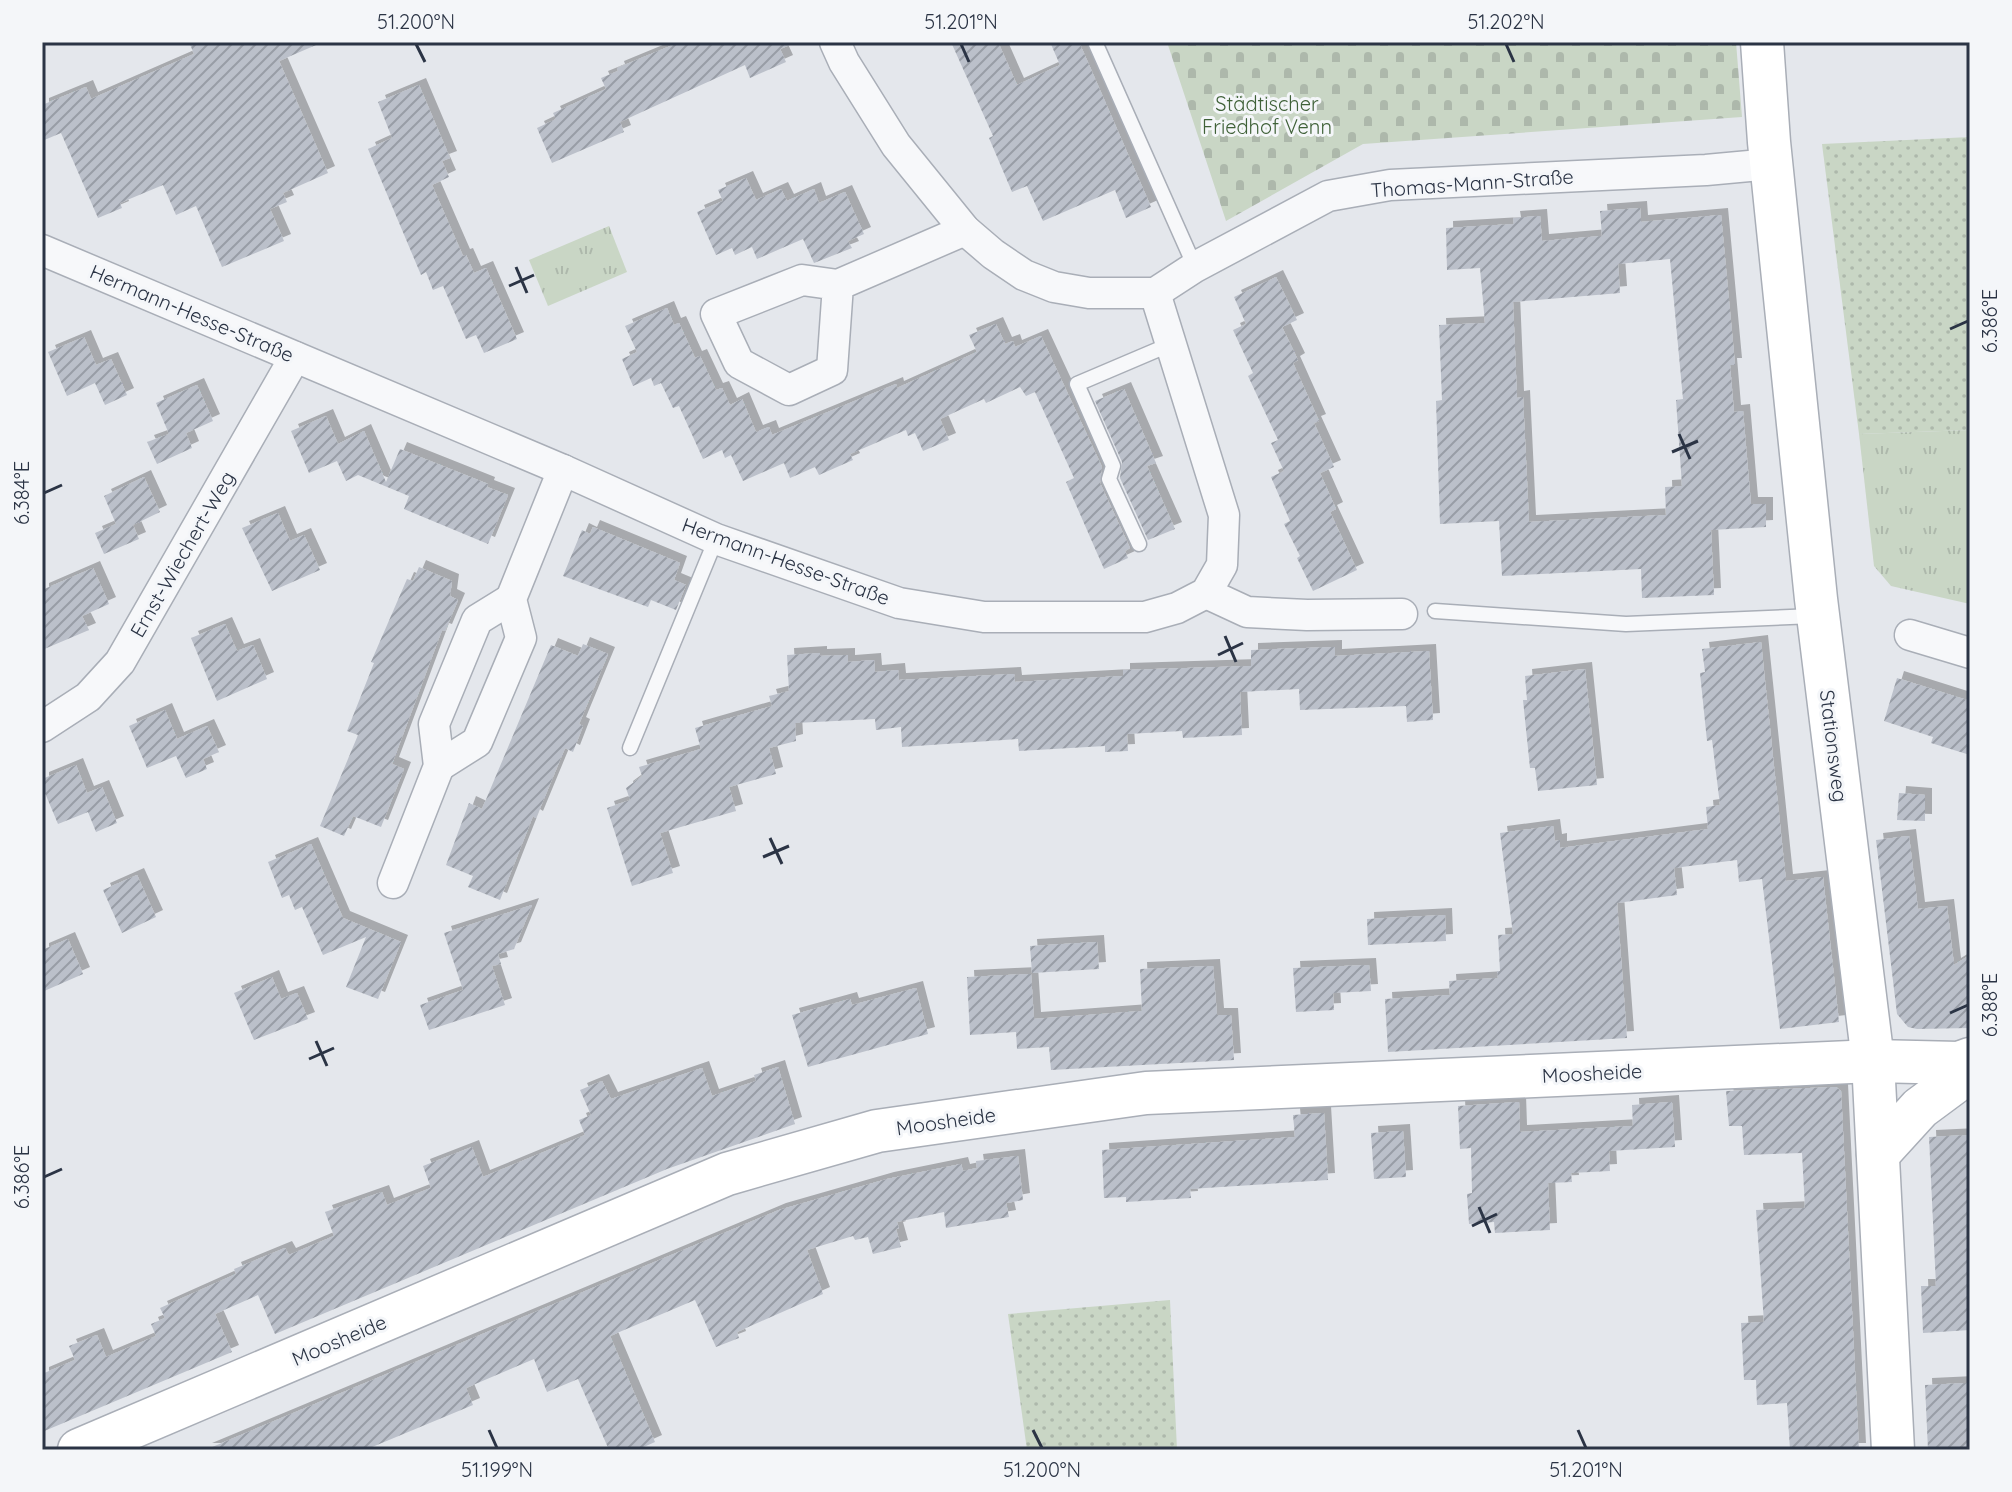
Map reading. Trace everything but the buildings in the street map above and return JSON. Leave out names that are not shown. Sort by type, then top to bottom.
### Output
[{"type":"street","points":[[835,42],[844,62],[896,145],[965,230],[993,254],[1024,275],[1054,287],[1089,293],[1155,293],[1224,515],[1222,565],[1206,593],[1247,612],[1402,614]]},
{"type":"street","name":"Stationsweg","points":[[1762,42],[1771,164],[1818,616],[1873,1061],[1893,1450]]},
{"type":"street","name":"Thomas-Mann-Straße","points":[[1155,293],[1195,267],[1328,196],[1390,185],[1706,170],[1771,164]]},
{"type":"street","points":[[838,285],[965,230]]},
{"type":"street","name":"Hermann-Hesse-Straße","points":[[42,250],[563,470],[716,539],[899,603],[984,617],[1145,617],[1177,608],[1206,593]]},
{"type":"street","name":"Ernst-Wiechert-Weg","points":[[42,727],[88,697],[120,662],[295,357]]},
{"type":"street","points":[[439,766],[477,742],[521,638],[511,599],[563,470]]},
{"type":"street","points":[[393,883],[439,766],[434,724],[477,620],[511,599]]},
{"type":"street","points":[[1910,635],[1970,653]]},
{"type":"street","name":"Moosheide","points":[[79,1450],[727,1174],[877,1131],[1146,1093],[1873,1061],[1959,1063],[1970,1059]]},
{"type":"street","points":[[1878,1154],[1920,1108],[1970,1071]]},
{"type":"lane","points":[[1095,42],[1195,267]]},
{"type":"lane","points":[[1139,544],[1109,479],[1113,466],[1077,384],[1171,344]]},
{"type":"lane","points":[[630,748],[716,539]]},
{"type":"lane","points":[[1435,611],[1626,624],[1818,616]]},
{"type":"green space","name":"Städtischer Friedhof Venn","points":[[1167,42],[1736,42],[1742,117],[1363,144],[1226,221]]},
{"type":"green space","points":[[1970,137],[1970,430],[1859,434],[1822,144]]},
{"type":"green space","points":[[609,226],[627,272],[548,306],[529,260]]},
{"type":"green space","points":[[1970,430],[1970,604],[1891,586],[1874,566],[1859,434]]},
{"type":"green space","points":[[1170,1300],[1177,1450],[1027,1450],[1008,1314]]}]
